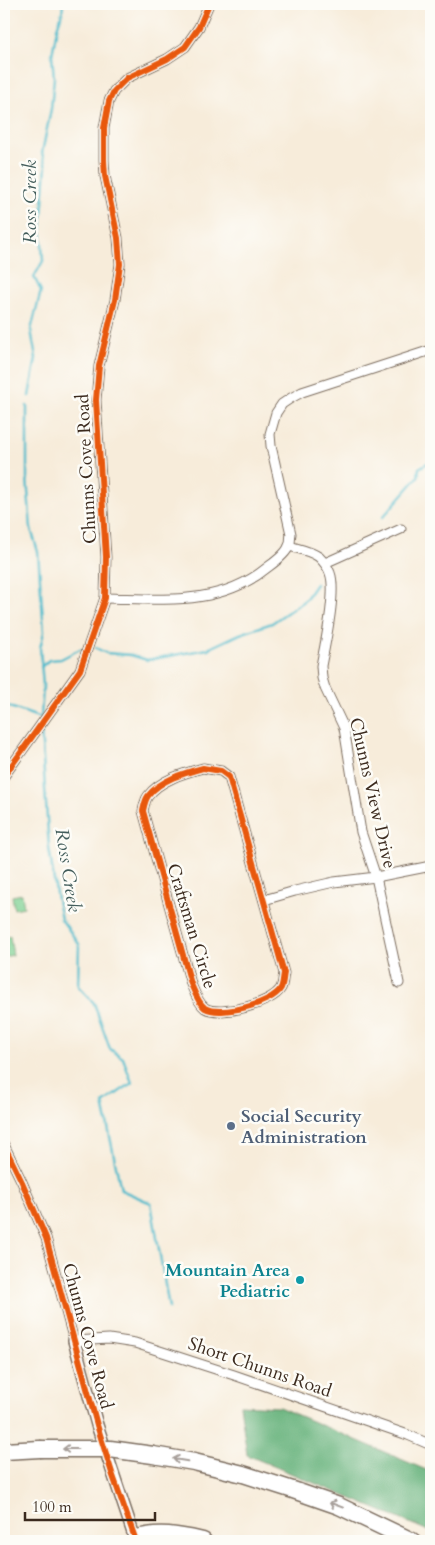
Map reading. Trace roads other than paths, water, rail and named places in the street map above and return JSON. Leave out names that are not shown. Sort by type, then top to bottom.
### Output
[{"type":"highway","points":[[4,1451],[110,1449],[194,1462],[242,1474],[339,1506],[412,1541]]},
{"type":"highway","points":[[380,1526],[398,1541]]},
{"type":"highway","points":[[135,1539],[151,1534],[160,1534],[203,1541]]},
{"type":"street","name":"Chunns Cove Road","points":[[4,776],[80,670],[105,598],[106,557],[96,400],[99,366],[115,300],[120,264],[118,238],[104,168],[105,115],[114,91],[127,78],[167,59],[185,46],[199,27],[209,4]]},
{"type":"street","points":[[105,598],[195,598],[221,592],[249,582],[281,556],[289,546],[291,534],[270,434],[276,413],[282,404],[302,392],[431,350]]},
{"type":"street","points":[[289,546],[312,553],[325,563],[401,529]]},
{"type":"street","name":"Chunns View Drive","points":[[325,563],[330,573],[333,589],[321,666],[322,678],[344,728],[361,832],[376,877],[399,984]]},
{"type":"street","name":"Craftsman Circle","points":[[203,768],[221,770],[229,777],[264,900],[284,973],[281,988],[272,998],[237,1009],[217,1011],[204,1008],[191,984],[143,811],[146,798],[158,785],[188,772],[203,768]]},
{"type":"street","points":[[264,900],[334,882],[376,877],[431,866]]},
{"type":"street","name":"Chunns Cove Road","points":[[4,1145],[46,1238],[97,1425],[135,1539]]},
{"type":"street","name":"Short Chunns Road","points":[[74,1341],[110,1340],[135,1343],[234,1375],[402,1433],[431,1445]]},
{"type":"waterway","name":"Ross Creek","points":[[29,396],[36,358],[31,330],[41,291],[34,277],[43,261],[41,228],[46,167],[42,153],[51,109],[54,78],[52,55],[63,4]]},
{"type":"waterway","name":"Ross Creek","points":[[27,406],[27,478],[31,529],[38,552],[44,632],[40,648],[43,686],[41,718]]},
{"type":"waterway","points":[[383,517],[418,477],[419,468],[431,461]]},
{"type":"waterway","points":[[96,648],[106,653],[131,655],[147,660],[208,649],[240,634],[272,623],[305,600],[316,584]]},
{"type":"waterway","points":[[41,667],[49,660],[61,659],[80,649]]},
{"type":"waterway","points":[[4,705],[41,718]]},
{"type":"waterway","name":"Ross Creek","points":[[41,729],[49,848],[61,919],[79,944],[78,986],[94,1003],[110,1049],[123,1058],[132,1083],[103,1103],[121,1190],[151,1203],[169,1308]]},
{"type":"place","name":"Social Security Administration","points":[[231,1126]]},
{"type":"place","name":"Mountain Area Pediatric","points":[[300,1280]]}]
